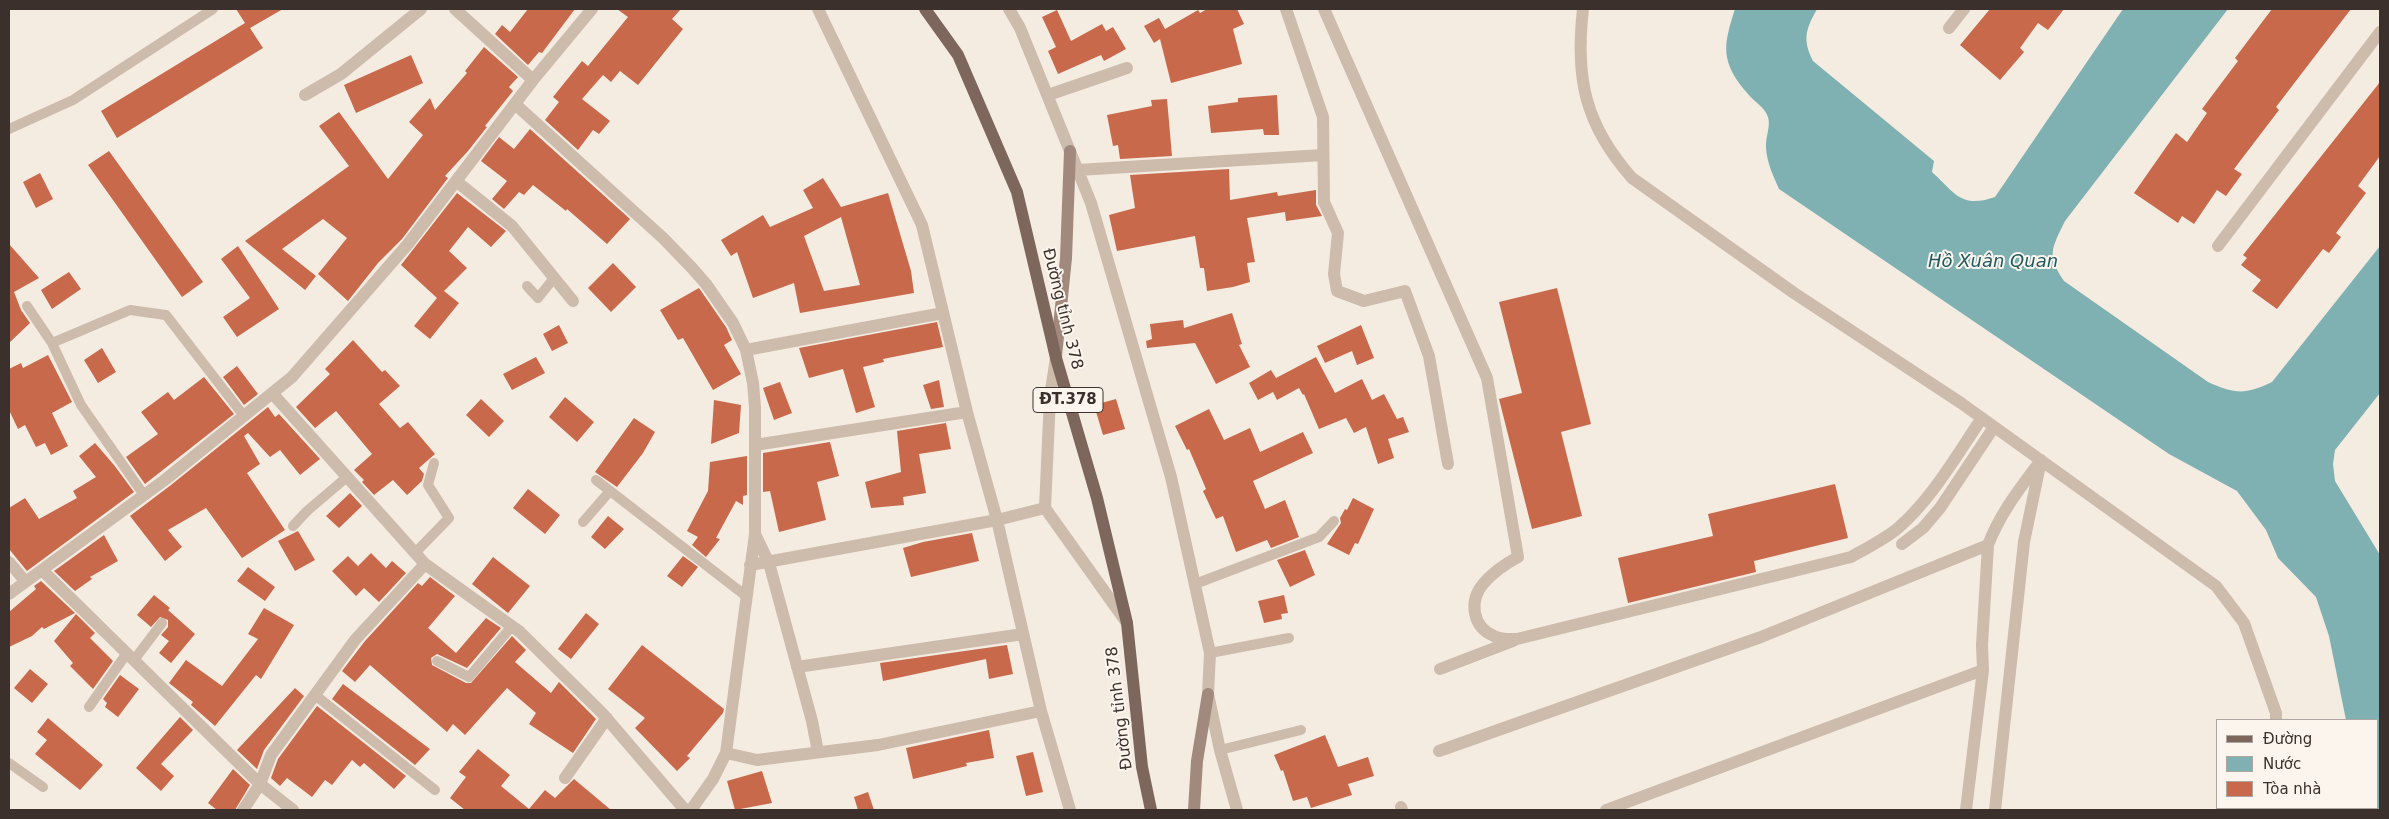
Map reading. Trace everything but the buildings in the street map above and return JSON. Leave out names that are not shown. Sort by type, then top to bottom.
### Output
[{"type":"main road","name":"Đường tỉnh 378","points":[[924,9],[958,56],[1017,192],[1056,358],[1097,498],[1126,623],[1142,767],[1151,810]]},
{"type":"main road","points":[[1056,358],[1066,258],[1070,151]]},
{"type":"main road","points":[[1194,810],[1197,761],[1208,694]]},
{"type":"street","points":[[305,95],[341,74],[421,9]]},
{"type":"street","points":[[455,9],[533,80]]},
{"type":"street","points":[[9,594],[144,495],[292,377],[382,274],[533,80],[592,9]]},
{"type":"street","points":[[818,9],[922,225],[997,520],[1041,711],[1070,810]]},
{"type":"street","points":[[1009,9],[1020,28],[1091,202],[1171,477],[1210,653],[1208,694],[1220,750],[1237,810]]},
{"type":"street","points":[[1286,9],[1323,116],[1324,202],[1338,233],[1334,274],[1338,291],[1364,301],[1405,291],[1429,356],[1448,464]]},
{"type":"street","points":[[1324,9],[1487,378],[1518,557],[1492,575],[1483,584],[1475,597],[1476,620],[1482,628],[1494,636],[1517,640]]},
{"type":"street","points":[[1582,9],[1579,40],[1587,104],[1597,130],[1613,157],[1632,178],[1794,293],[1982,418],[2216,586],[2244,623],[2276,713],[2276,719]]},
{"type":"street","points":[[1949,28],[1964,9]]},
{"type":"street","points":[[2218,246],[2380,32]]},
{"type":"street","points":[[1048,95],[1127,68]]},
{"type":"street","points":[[515,104],[663,238],[692,268],[706,284],[733,324],[746,350],[753,382],[755,534],[726,754],[713,779],[691,810]]},
{"type":"street","points":[[1078,170],[1323,154]]},
{"type":"street","points":[[456,181],[512,226],[573,301]]},
{"type":"street","points":[[746,350],[943,313]]},
{"type":"street","points":[[1056,358],[1050,397],[1045,508],[1126,623]]},
{"type":"street","points":[[272,393],[425,564],[512,626],[607,718],[685,810]]},
{"type":"street","points":[[755,445],[968,412]]},
{"type":"street","points":[[1440,669],[1517,640],[1851,557],[1877,543],[1897,528],[1926,500],[1982,418]]},
{"type":"street","points":[[1902,544],[1923,528],[1940,508],[1994,427]]},
{"type":"street","points":[[1966,810],[1983,670],[1982,645],[1988,545],[2008,504],[2041,460]]},
{"type":"street","points":[[1995,810],[2024,542],[2041,460]]},
{"type":"street","points":[[750,566],[997,520],[1045,508]]},
{"type":"street","points":[[755,534],[769,563],[818,752]]},
{"type":"street","points":[[1439,751],[1761,637],[1988,545]]},
{"type":"street","points":[[9,562],[25,581]]},
{"type":"street","points":[[243,810],[260,784],[271,755],[355,640],[425,564]]},
{"type":"street","points":[[42,570],[260,784],[293,810]]},
{"type":"street","points":[[797,667],[1023,634]]},
{"type":"street","points":[[1606,810],[1983,670]]},
{"type":"street","points":[[726,754],[757,760],[878,745],[1041,711]]},
{"type":"street","points":[[565,778],[607,718]]},
{"type":"lane","points":[[9,129],[73,100],[213,9]]},
{"type":"lane","points":[[527,286],[538,298],[554,278]]},
{"type":"lane","points":[[26,306],[52,343],[81,405],[144,495]]},
{"type":"lane","points":[[52,343],[130,310],[166,315],[244,416]]},
{"type":"lane","points":[[415,553],[449,518],[428,485],[434,462]]},
{"type":"lane","points":[[293,526],[347,476]]},
{"type":"lane","points":[[596,480],[746,596]]},
{"type":"lane","points":[[583,522],[610,491]]},
{"type":"lane","points":[[1195,584],[1319,537],[1334,521]]},
{"type":"lane","points":[[89,707],[162,623]]},
{"type":"lane","points":[[437,661],[469,677],[512,626]]},
{"type":"lane","points":[[1210,653],[1290,638]]},
{"type":"lane","points":[[315,695],[435,790]]},
{"type":"lane","points":[[1220,750],[1301,730]]},
{"type":"lane","points":[[9,763],[43,787]]},
{"type":"water","name":"Hồ Xuân Quan","points":[[1735,9],[1817,9],[1810,22],[1807,34],[1807,46],[1813,61],[1934,161],[1932,172],[1953,192],[1966,200],[1974,201],[1995,197],[2123,9],[2228,9],[2065,221],[2054,245],[2053,258],[2058,272],[2064,281],[2208,382],[2233,391],[2247,391],[2272,382],[2380,246],[2380,393],[2335,450],[2333,464],[2335,481],[2380,555],[2380,810],[2342,810],[2379,809],[2379,719],[2346,719],[2329,636],[2316,597],[2278,558],[2266,530],[2237,491],[2169,454],[1779,189],[1767,153],[1768,117],[1732,72],[1726,53],[1728,33]]}]
